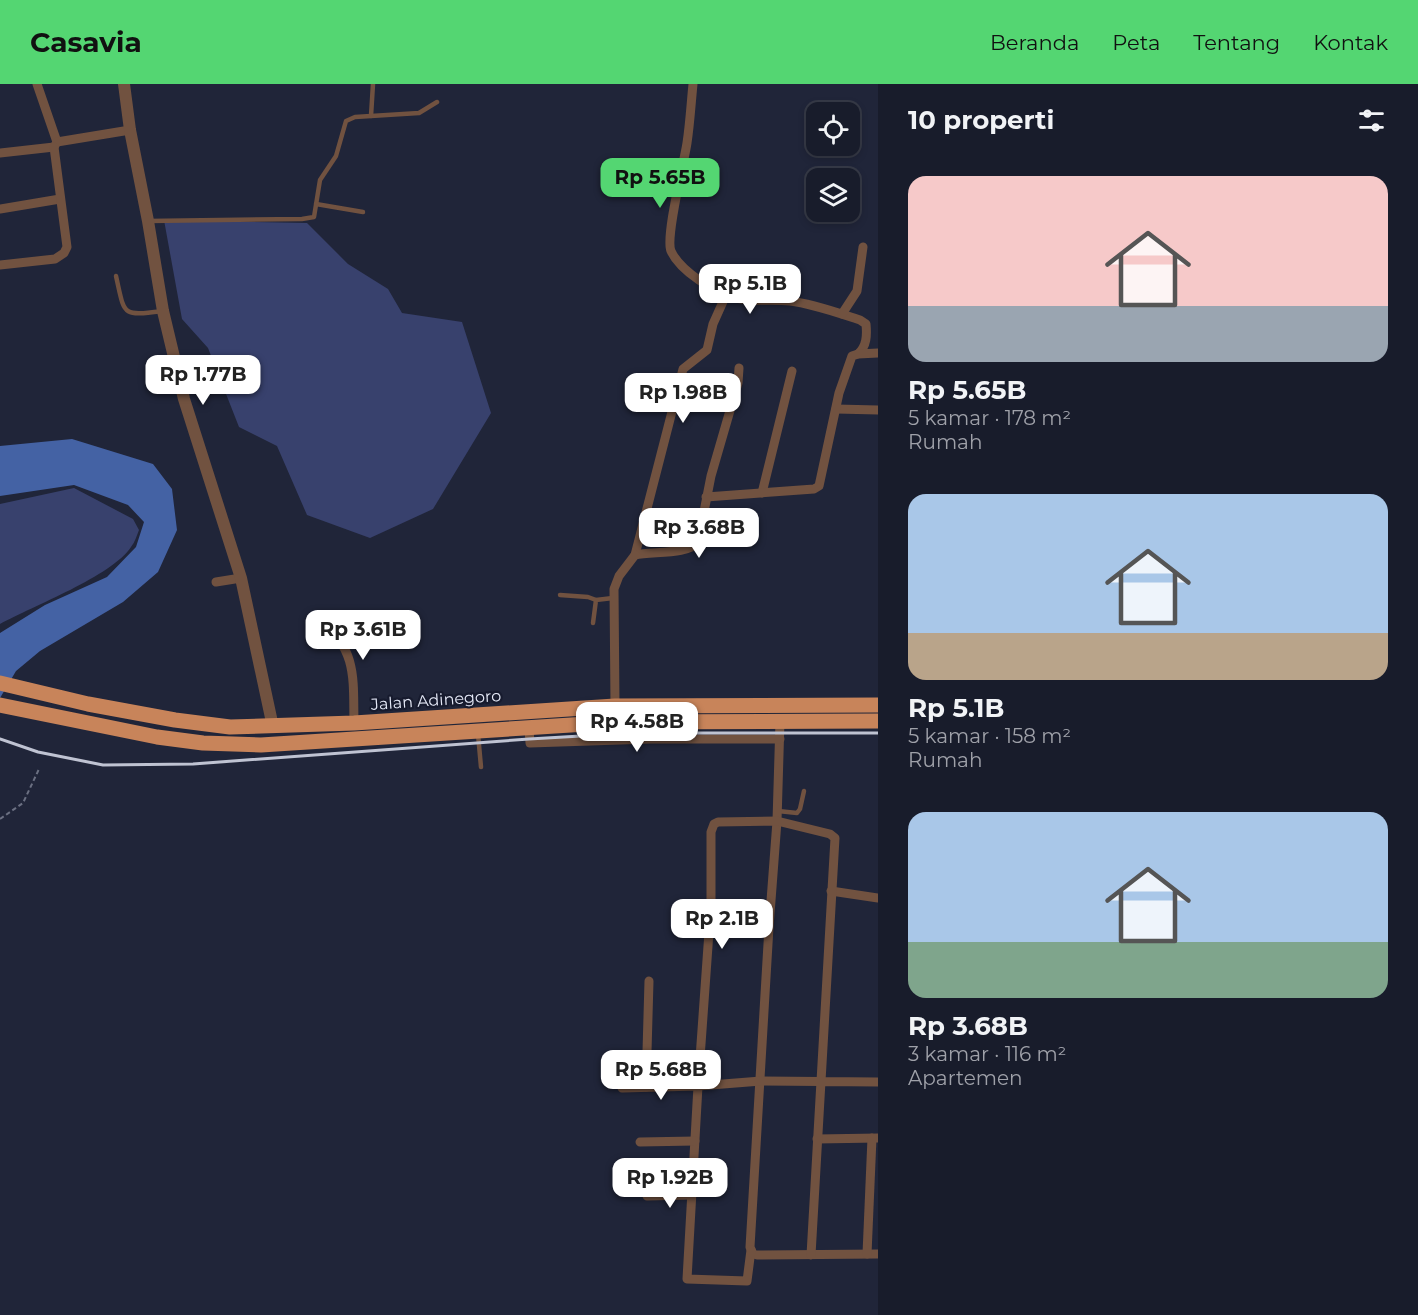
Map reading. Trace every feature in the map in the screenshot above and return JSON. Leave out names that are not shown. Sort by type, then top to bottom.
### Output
[{"type":"highway","name":"Jalan Adinegoro","points":[[6,685],[88,704],[175,720],[230,727],[354,723],[615,706],[878,705]]},
{"type":"highway","name":"Jalan Adinegoro","points":[[3,705],[85,724],[157,737],[203,743],[261,745],[618,722],[878,721]]},
{"type":"highway","points":[[568,709],[569,725]]},
{"type":"street","points":[[0,265],[55,259],[64,253],[67,247],[60,199],[56,144],[37,84]]},
{"type":"street","points":[[124,84],[162,311],[184,399],[242,578],[273,727]]},
{"type":"street","points":[[693,84],[687,143],[671,223],[669,242],[674,256],[708,287],[726,295],[754,302],[791,301],[842,314],[867,324],[867,337],[863,350],[858,354]]},
{"type":"street","points":[[0,153],[130,130]]},
{"type":"street","points":[[0,209],[60,199]]},
{"type":"street","points":[[842,314],[856,291],[863,247]]},
{"type":"street","points":[[615,706],[614,589],[619,576],[636,555],[683,369],[707,350],[713,324],[726,295]]},
{"type":"street","points":[[706,497],[814,489],[819,486],[847,367],[852,356],[878,353]]},
{"type":"street","points":[[636,555],[684,550],[696,545],[700,537],[706,497],[738,383],[739,368]]},
{"type":"street","points":[[762,493],[792,371]]},
{"type":"street","points":[[836,409],[878,410]]},
{"type":"street","points":[[216,582],[242,578]]},
{"type":"street","points":[[321,622],[346,647],[352,670],[354,723]]},
{"type":"street","points":[[780,721],[777,816],[751,1251],[747,1281],[687,1279],[711,904],[713,827],[723,821],[777,816],[833,835],[835,838],[819,1081],[811,1255]]},
{"type":"street","points":[[529,729],[530,743],[650,739],[780,739]]},
{"type":"street","points":[[831,891],[878,898]]},
{"type":"street","points":[[646,1087],[649,981]]},
{"type":"street","points":[[622,1088],[698,1086],[761,1081],[878,1082]]},
{"type":"street","points":[[817,1139],[875,1138],[874,1196],[867,1254]]},
{"type":"street","points":[[640,1142],[695,1141]]},
{"type":"street","points":[[647,1196],[692,1195]]},
{"type":"street","points":[[751,1251],[757,1255],[878,1254]]},
{"type":"lane","points":[[371,116],[373,84]]},
{"type":"lane","points":[[148,220],[314,217],[320,180],[336,156],[346,121],[350,118],[419,113],[437,102]]},
{"type":"lane","points":[[316,204],[363,212]]},
{"type":"lane","points":[[116,276],[126,312],[134,314],[162,311]]},
{"type":"lane","points":[[560,595],[588,597],[596,600],[613,598]]},
{"type":"lane","points":[[593,623],[596,600]]},
{"type":"lane","points":[[477,732],[481,767]]},
{"type":"lane","points":[[777,816],[797,813],[801,809],[804,791]]},
{"type":"path","points":[[0,819],[23,803],[39,769]]},
{"type":"shaded area","points":[[164,220],[307,223],[348,264],[388,289],[402,313],[462,322],[491,413],[433,509],[370,538],[307,515],[277,446],[239,427],[208,348],[182,319]]},
{"type":"shaded area","points":[[72,439],[153,464],[172,489],[177,530],[158,572],[123,602],[40,651],[16,671],[0,698],[0,633],[45,605],[107,577],[136,547],[144,522],[128,505],[74,485],[0,496],[0,446]]},
{"type":"shaded area","points":[[74,488],[133,519],[139,530],[134,543],[107,569],[71,590],[0,624],[0,504]]},
{"type":"railway","points":[[0,739],[38,752],[103,765],[193,764],[633,733],[878,733]]}]
